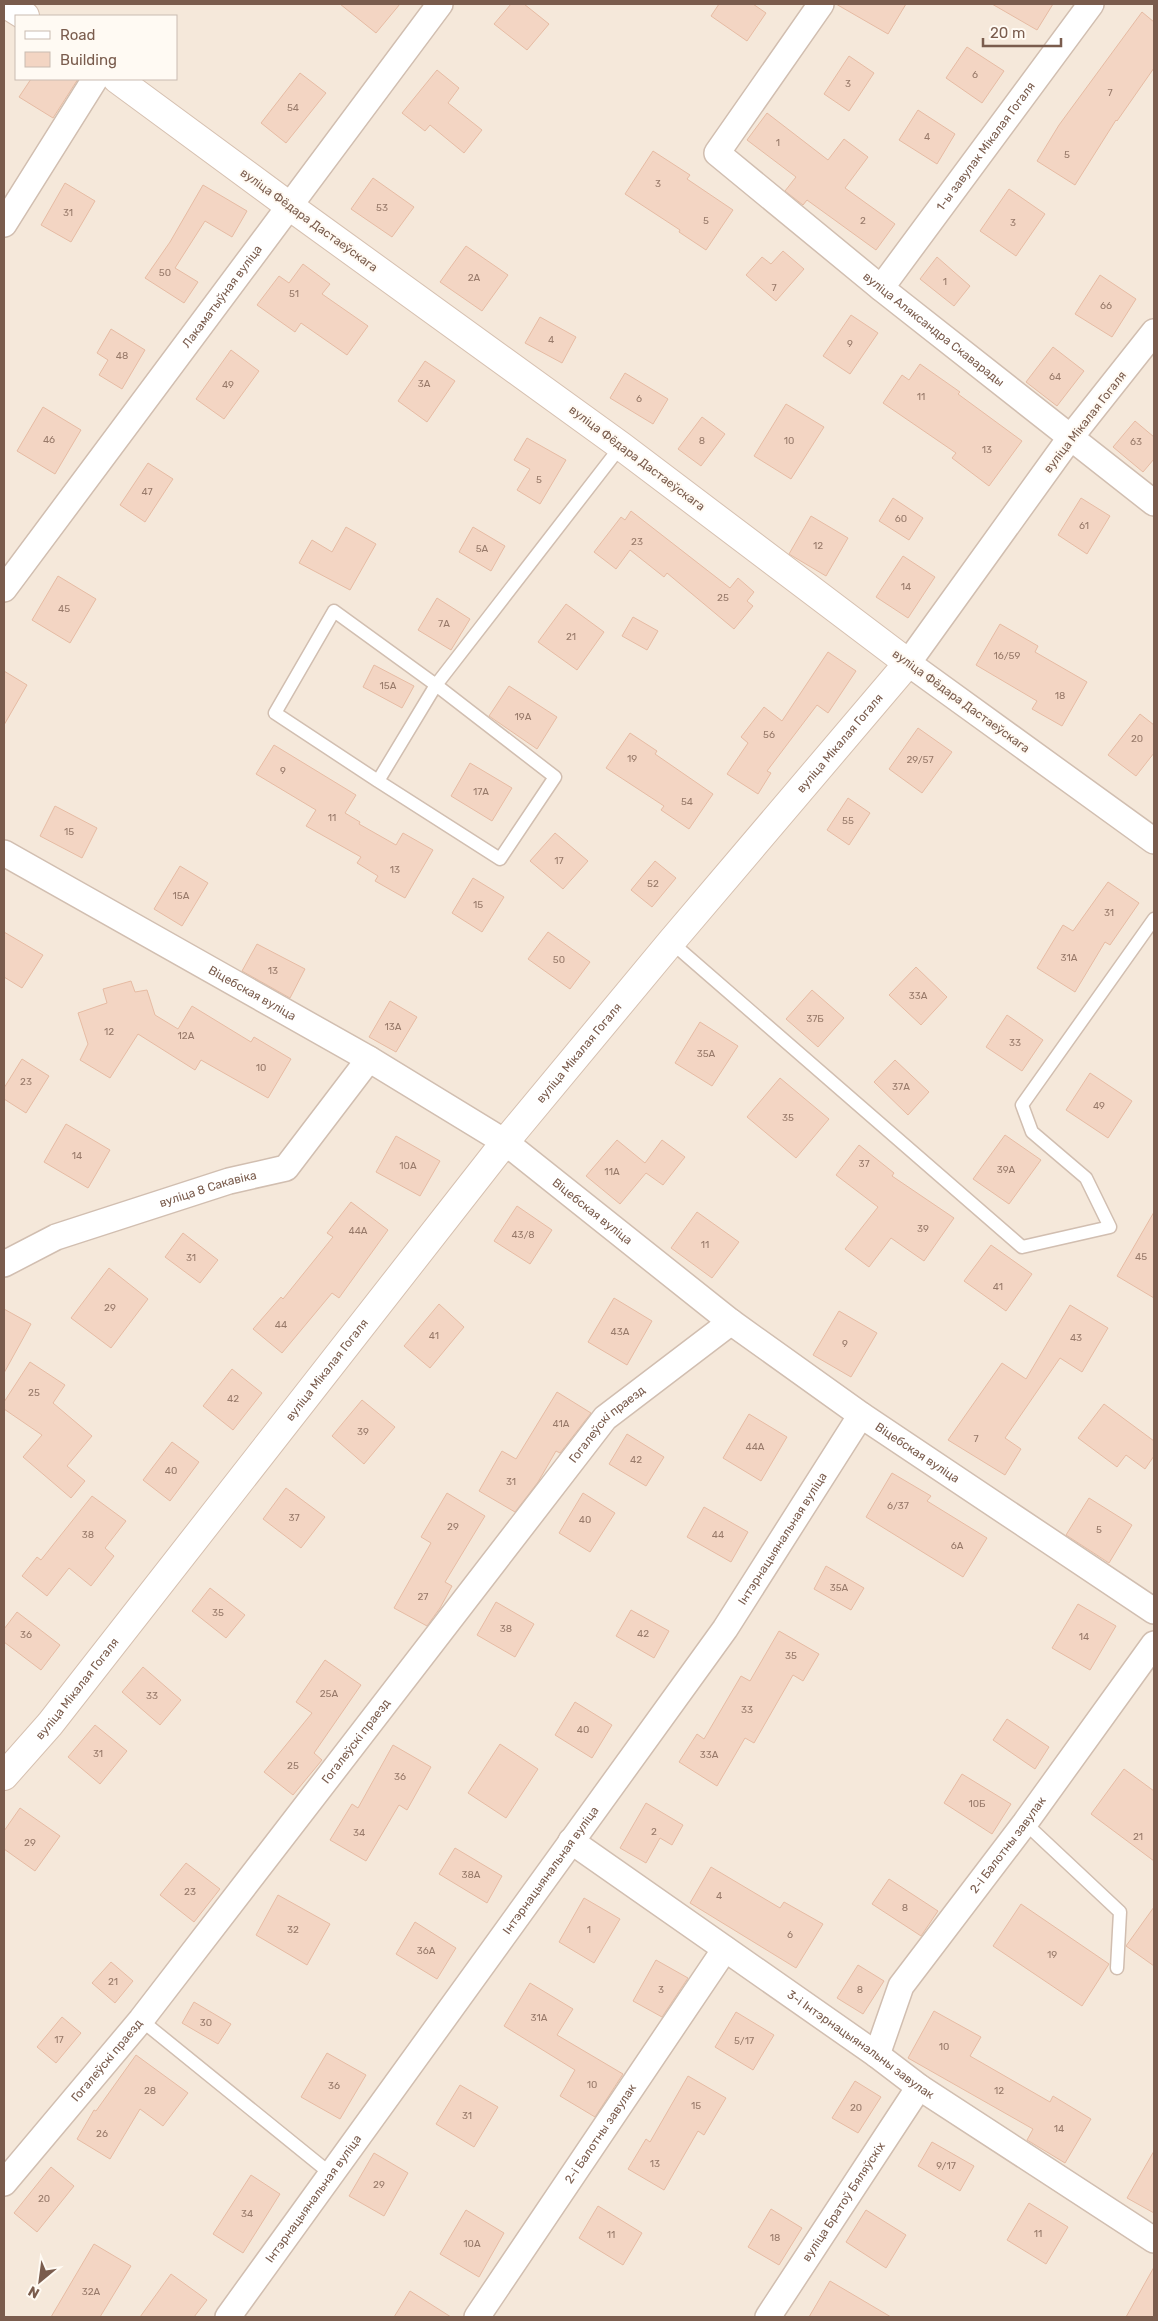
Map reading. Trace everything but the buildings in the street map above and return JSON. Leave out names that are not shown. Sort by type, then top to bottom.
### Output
[{"type":"street","points":[[6,4],[23,15]]},
{"type":"street","name":"Лакаматыўная вуліца","points":[[4,589],[440,4]]},
{"type":"street","name":"вуліца Аляксандра Скаварады","points":[[821,4],[717,153],[881,288],[1154,503]]},
{"type":"street","name":"1-ы завулак Мікалая Гогаля","points":[[881,288],[1091,4]]},
{"type":"street","points":[[4,224],[94,80]]},
{"type":"street","name":"вуліца Фёдара Дастаеўскага","points":[[118,80],[288,206],[621,446],[908,663],[1154,841]]},
{"type":"street","name":"вуліца Мікалая Гогаля","points":[[4,1776],[50,1724],[505,1142],[671,942],[908,663],[1070,438],[1154,332]]},
{"type":"street","name":"Віцебская вуліца","points":[[4,853],[369,1059],[505,1142],[731,1322],[862,1415],[1154,1611]]},
{"type":"street","name":"вуліца 8 Сакавіка","points":[[4,1264],[56,1237],[229,1181],[286,1168],[369,1059]]},
{"type":"street","name":"Гогалеўскі праезд","points":[[4,2183],[141,2020],[605,1418],[731,1322]]},
{"type":"street","name":"Інтэрнацыянальная вуліца","points":[[228,2317],[725,1629],[862,1415]]},
{"type":"street","name":"2-і Балотны завулак","points":[[877,2054],[900,1986],[1025,1823],[1154,1644]]},
{"type":"street","name":"3-і Інтэрнацыянальны завулак","points":[[571,1841],[877,2054],[919,2087],[1154,2240]]},
{"type":"street","name":"2-і Балотны завулак","points":[[477,2317],[725,1949]]},
{"type":"street","name":"вуліца Братоў Бяляўскіх","points":[[768,2317],[919,2087]]},
{"type":"lane","points":[[378,780],[436,684],[621,446]]},
{"type":"lane","points":[[334,611],[436,684],[555,777],[500,858],[275,713],[334,611]]},
{"type":"lane","points":[[671,942],[1022,1247],[1110,1227],[1086,1178],[1032,1132],[1022,1105],[1154,919]]},
{"type":"lane","points":[[1025,1823],[1120,1912],[1117,1968]]},
{"type":"lane","points":[[141,2020],[331,2174]]},
{"type":"shaded area","points":[[4,4],[1154,4],[1154,2317],[4,2317]]}]
